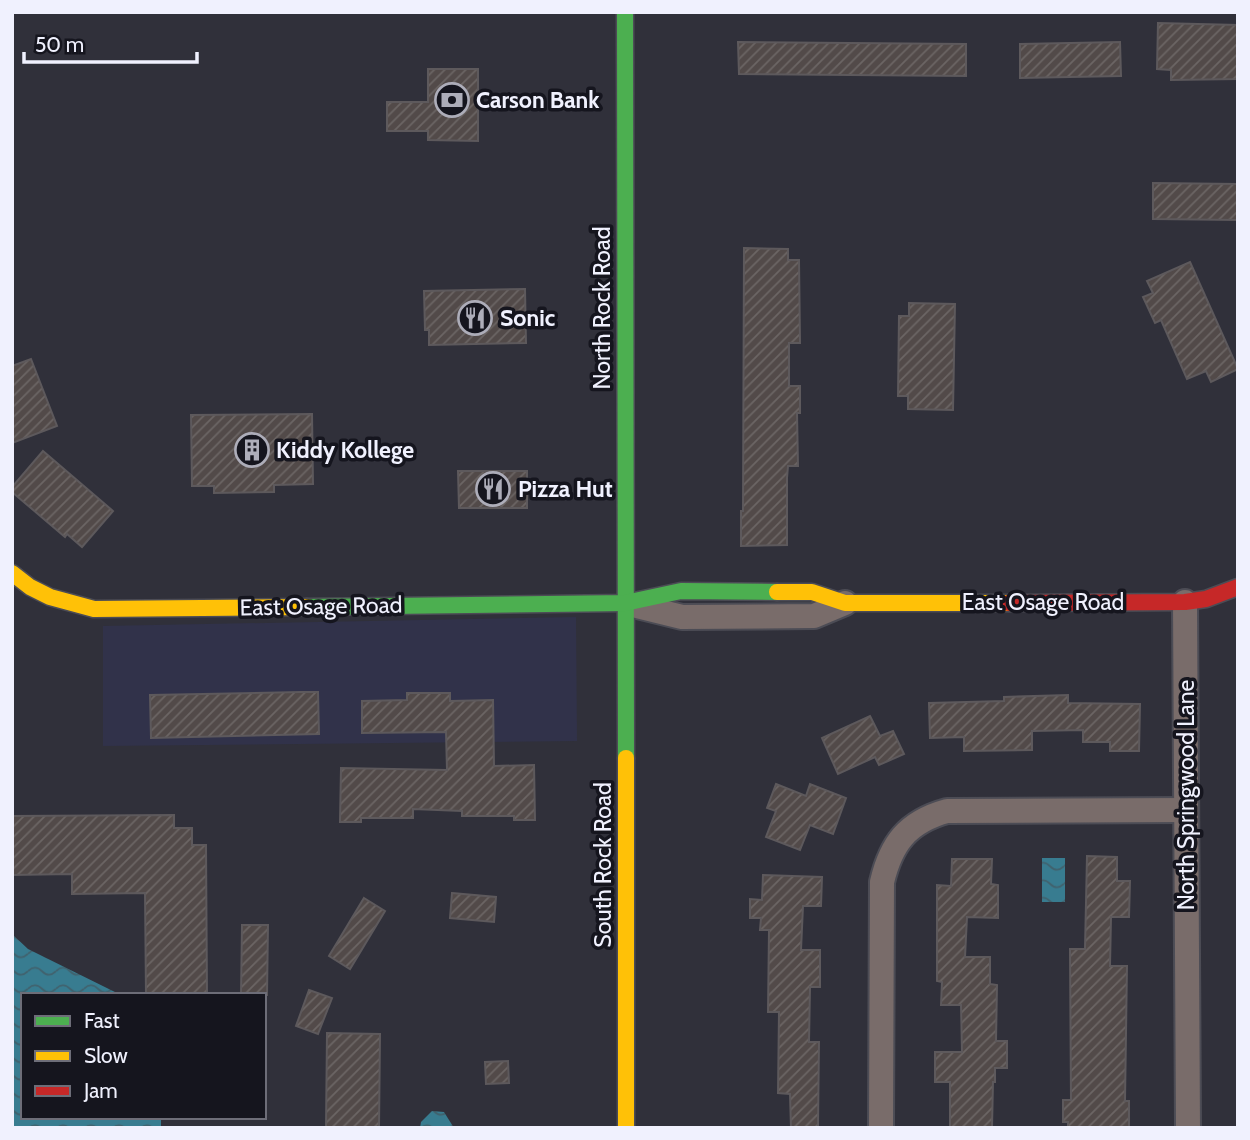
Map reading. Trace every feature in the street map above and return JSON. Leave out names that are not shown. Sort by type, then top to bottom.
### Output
[{"type":"main road","name":"North Rock Road","points":[[625,12],[625,603]]},
{"type":"main road","name":"East Osage Road","points":[[17,577],[48,597],[94,608],[625,603]]},
{"type":"main road","name":"East Osage Road","points":[[845,603],[1185,602],[1206,599],[1238,587]]},
{"type":"main road","name":"South Rock Road","points":[[625,603],[626,1128]]},
{"type":"street","name":"North Springwood Lane","points":[[1185,602],[1188,1128]]},
{"type":"street","name":"East Osage Road","points":[[625,603],[682,617],[814,616],[845,603]]},
{"type":"street","points":[[881,1128],[883,883],[887,862],[902,836],[918,822],[947,811],[1186,810]]},
{"type":"shaded area","points":[[576,617],[577,741],[103,746],[103,626]]},
{"type":"water","points":[[1042,858],[1065,858],[1065,902],[1042,902]]},
{"type":"water","points":[[12,934],[28,949],[117,993],[21,993],[21,1119],[161,1119],[161,1128],[12,1128]]},
{"type":"water","points":[[432,1111],[444,1112],[454,1128],[420,1128],[421,1122]]},
{"type":"building","points":[[1158,23],[1238,25],[1238,79],[1171,80],[1171,70],[1157,69]]},
{"type":"building","points":[[738,42],[966,44],[966,76],[739,74]]},
{"type":"building","points":[[1120,42],[1121,76],[1020,78],[1020,44]]},
{"type":"building","points":[[428,69],[478,69],[478,141],[428,140],[428,131],[387,131],[387,102],[428,102]]},
{"type":"building","points":[[1153,183],[1238,184],[1238,220],[1153,219]]},
{"type":"building","points":[[744,248],[788,249],[788,260],[799,260],[800,343],[789,343],[789,386],[800,386],[800,413],[797,413],[798,466],[788,466],[787,545],[741,546]]},
{"type":"building","points":[[1190,262],[1238,369],[1211,382],[1206,371],[1187,379],[1161,320],[1155,323],[1143,297],[1153,293],[1147,281]]},
{"type":"building","name":"Sonic","points":[[525,289],[526,343],[429,345],[429,330],[425,330],[424,291]]},
{"type":"building","points":[[909,303],[955,304],[953,410],[908,409],[908,396],[898,396],[899,316],[909,316]]},
{"type":"building","points":[[31,359],[57,426],[12,443],[12,366]]},
{"type":"building","name":"Kiddy Kollege","points":[[312,414],[313,484],[274,485],[274,492],[214,493],[214,486],[192,486],[191,415]]},
{"type":"building","points":[[43,451],[113,511],[82,547],[67,534],[65,537],[12,492],[12,487]]},
{"type":"building","name":"Pizza Hut","points":[[458,471],[527,471],[527,508],[459,508]]},
{"type":"building","points":[[318,692],[319,734],[151,738],[150,695]]},
{"type":"building","points":[[407,693],[450,693],[450,701],[493,700],[494,766],[534,765],[535,820],[514,820],[514,816],[462,816],[462,811],[413,809],[413,818],[361,818],[361,822],[340,822],[341,768],[447,770],[446,732],[362,733],[362,701],[407,700]]},
{"type":"building","points":[[1068,695],[1068,703],[1140,704],[1139,751],[1110,751],[1110,742],[1083,742],[1083,730],[1032,731],[1032,750],[964,751],[964,737],[930,738],[929,703],[1004,701],[1004,697]]},
{"type":"building","points":[[870,716],[880,736],[893,731],[904,754],[879,765],[875,757],[838,774],[822,738]]},
{"type":"building","points":[[776,784],[806,796],[810,784],[846,798],[833,834],[810,825],[800,850],[766,837],[776,811],[767,808]]},
{"type":"building","points":[[174,815],[174,828],[192,828],[192,845],[206,845],[207,993],[146,993],[145,893],[72,894],[72,874],[12,875],[12,816]]},
{"type":"building","points":[[1087,856],[1117,857],[1117,881],[1130,881],[1129,917],[1111,917],[1110,966],[1127,966],[1125,1101],[1129,1101],[1129,1128],[1068,1128],[1068,1122],[1063,1122],[1063,1100],[1071,1100],[1070,949],[1085,949]]},
{"type":"building","points":[[952,859],[992,859],[991,884],[998,885],[998,918],[967,917],[965,957],[990,957],[990,984],[997,985],[996,1041],[1007,1041],[1007,1068],[995,1068],[992,1128],[950,1128],[950,1082],[935,1082],[935,1052],[962,1052],[961,1005],[941,1005],[942,982],[937,981],[937,885],[951,886]]},
{"type":"building","points":[[763,875],[822,877],[821,906],[803,906],[801,950],[820,950],[820,987],[810,987],[809,1042],[819,1042],[818,1128],[791,1128],[790,1094],[778,1093],[779,1012],[768,1012],[769,930],[760,930],[761,918],[750,918],[750,899],[762,900]]},
{"type":"building","points":[[452,893],[496,897],[494,922],[450,918]]},
{"type":"building","points":[[364,898],[385,911],[350,969],[329,956]]},
{"type":"building","points":[[242,925],[268,925],[267,995],[241,993]]},
{"type":"building","points":[[309,990],[332,998],[318,1034],[296,1026]]},
{"type":"building","points":[[327,1033],[380,1034],[379,1128],[326,1128]]},
{"type":"building","points":[[508,1061],[509,1083],[486,1084],[485,1062]]},
{"type":"traffic: fast","points":[[625,12],[626,758]]},
{"type":"traffic: fast","points":[[307,607],[625,603],[681,591],[777,592]]},
{"type":"traffic: slow","points":[[12,573],[30,587],[50,597],[94,609],[307,607]]},
{"type":"traffic: slow","points":[[777,592],[812,592],[845,603],[1009,603]]},
{"type":"traffic: slow","points":[[626,758],[626,1128]]},
{"type":"traffic: jam","points":[[1009,603],[1185,602],[1206,599],[1238,587]]},
{"type":"place","name":"Carson Bank","points":[[452,100]]},
{"type":"place","name":"Sonic","points":[[475,318]]},
{"type":"place","name":"Kiddy Kollege","points":[[252,450]]},
{"type":"place","name":"Pizza Hut","points":[[493,489]]}]
